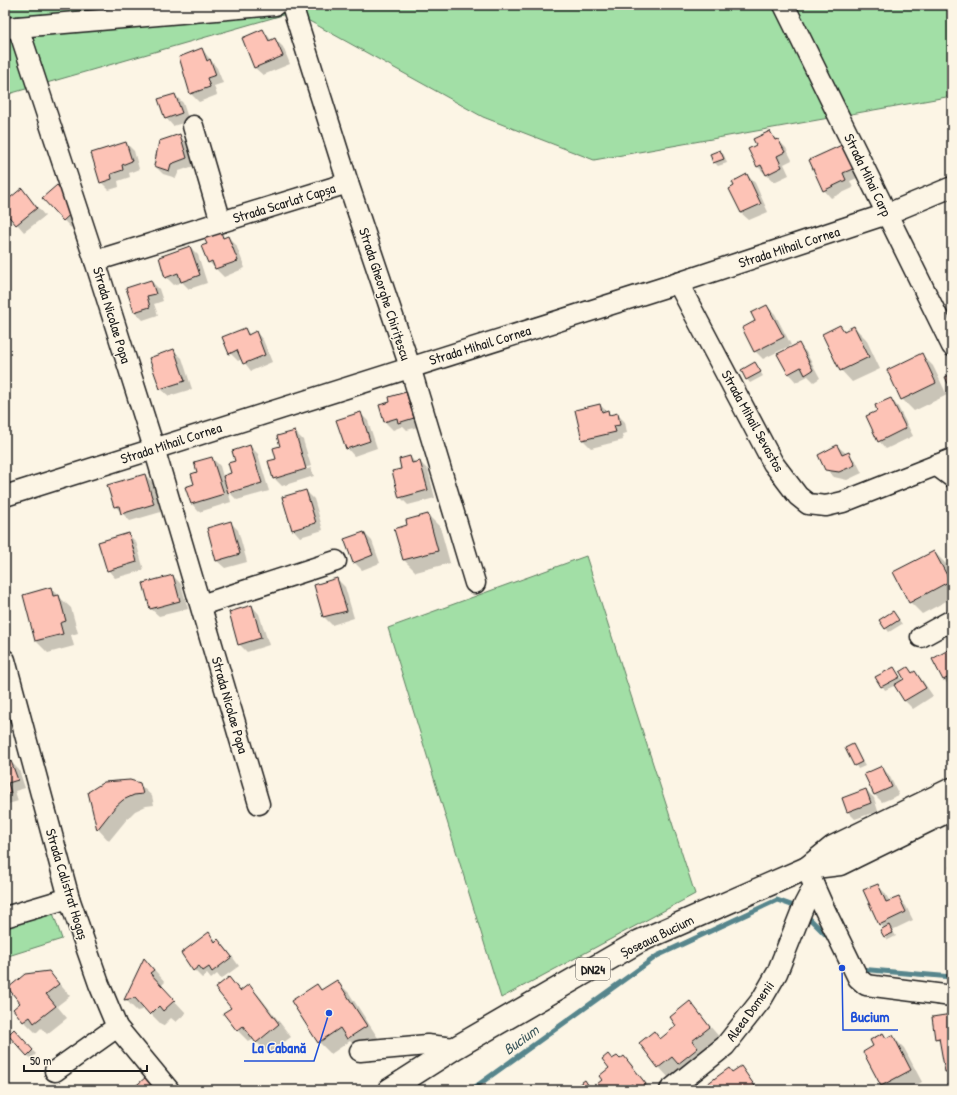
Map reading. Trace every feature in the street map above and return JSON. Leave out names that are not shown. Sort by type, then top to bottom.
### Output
[{"type":"main road","name":"Șoseaua Bucium","points":[[811,877],[833,847],[952,789]]},
{"type":"main road","name":"Șoseaua Bucium","points":[[389,1090],[455,1048],[640,941],[811,877],[952,809]]},
{"type":"street","points":[[11,28],[275,5]]},
{"type":"street","name":"Strada Gheorghe Chirițescu","points":[[292,5],[348,183],[410,367],[475,584]]},
{"type":"street","name":"Strada Mihai Carp","points":[[784,5],[952,346]]},
{"type":"street","name":"Strada Nicolae Popa","points":[[11,28],[95,261],[154,448],[259,804]]},
{"type":"street","name":"Strada Scarlat Capșa","points":[[193,126],[221,222]]},
{"type":"street","name":"Strada Scarlat Capșa","points":[[95,261],[348,183]]},
{"type":"street","name":"Strada Mihail Cornea","points":[[5,496],[678,283],[887,214],[952,187]]},
{"type":"street","name":"Strada Mihail Sevastos","points":[[678,283],[773,463],[798,496],[808,504],[826,506],[843,502],[944,462]]},
{"type":"street","points":[[944,462],[952,477]]},
{"type":"street","points":[[201,605],[336,561]]},
{"type":"street","points":[[921,637],[952,620]]},
{"type":"street","name":"Strada Calistrat Hogaș","points":[[5,660],[69,898],[99,984],[117,1027],[169,1090]]},
{"type":"street","points":[[811,877],[822,904],[850,957],[858,978],[866,986],[952,996]]},
{"type":"street","name":"Aleea Domenii","points":[[670,1090],[725,1046],[762,1000],[777,972],[804,905],[811,877]]},
{"type":"street","points":[[5,917],[69,898]]},
{"type":"street","points":[[55,1071],[117,1027]]},
{"type":"street","points":[[360,1051],[427,1045],[455,1048]]},
{"type":"green space","points":[[5,5],[952,5],[952,96],[594,160],[483,117],[293,12],[5,95]]},
{"type":"green space","points":[[586,556],[695,894],[501,998],[388,628]]},
{"type":"green space","points":[[53,913],[62,939],[5,957],[5,928]]},
{"type":"building","points":[[263,29],[269,41],[275,38],[283,56],[254,68],[242,38]]},
{"type":"building","points":[[202,48],[207,61],[210,59],[216,75],[207,78],[210,87],[190,94],[179,57]]},
{"type":"building","points":[[175,94],[182,113],[165,119],[158,99]]},
{"type":"building","points":[[770,131],[775,140],[778,139],[785,152],[777,156],[782,167],[766,175],[761,165],[757,167],[748,149],[756,145],[753,139]]},
{"type":"building","points":[[180,134],[187,158],[171,164],[169,171],[154,166],[159,141]]},
{"type":"building","points":[[126,142],[132,161],[122,165],[123,170],[111,174],[112,179],[100,183],[91,153]]},
{"type":"building","points":[[844,144],[855,168],[843,173],[846,180],[823,191],[809,160]]},
{"type":"building","points":[[720,150],[724,159],[713,163],[710,154]]},
{"type":"building","points":[[747,174],[761,204],[741,213],[729,189],[734,186],[732,182]]},
{"type":"building","points":[[57,185],[77,208],[63,221],[42,198]]},
{"type":"building","points":[[22,188],[37,208],[16,225],[5,212],[5,202]]},
{"type":"building","points":[[221,232],[223,238],[228,236],[238,261],[215,269],[212,261],[208,263],[201,246],[207,244],[204,238]]},
{"type":"building","points":[[190,246],[200,275],[181,282],[178,273],[165,278],[159,257]]},
{"type":"building","points":[[151,280],[156,294],[147,296],[150,307],[134,312],[126,288]]},
{"type":"building","points":[[767,305],[784,337],[754,352],[742,328],[755,321],[751,313]]},
{"type":"building","points":[[840,325],[844,331],[854,326],[869,357],[840,371],[822,334]]},
{"type":"building","points":[[245,328],[248,335],[256,331],[265,355],[243,364],[237,350],[229,354],[222,337]]},
{"type":"building","points":[[799,343],[813,370],[805,375],[801,367],[788,374],[777,354]]},
{"type":"building","points":[[174,349],[185,381],[160,389],[149,358]]},
{"type":"building","points":[[922,353],[936,383],[901,400],[887,370]]},
{"type":"building","points":[[755,362],[761,372],[746,380],[741,370]]},
{"type":"building","points":[[952,374],[952,389],[951,390],[945,377]]},
{"type":"building","points":[[406,392],[414,418],[398,423],[397,418],[384,422],[379,405],[390,402],[389,397]]},
{"type":"building","points":[[891,398],[906,428],[878,442],[866,416],[877,411],[875,405]]},
{"type":"building","points":[[600,404],[602,412],[608,410],[609,415],[618,413],[620,425],[614,426],[616,432],[582,440],[575,410]]},
{"type":"building","points":[[361,412],[370,441],[346,449],[336,420]]},
{"type":"building","points":[[295,431],[306,469],[273,479],[268,461],[276,459],[273,448],[280,446],[277,436]]},
{"type":"building","points":[[250,445],[262,483],[228,493],[223,476],[231,473],[228,463],[235,461],[232,451]]},
{"type":"building","points":[[837,445],[842,455],[849,452],[855,465],[839,472],[825,470],[818,455]]},
{"type":"building","points":[[410,456],[412,463],[420,461],[428,490],[399,498],[392,471],[401,469],[399,459]]},
{"type":"building","points":[[212,457],[224,494],[191,504],[185,487],[194,484],[191,474],[197,472],[194,462]]},
{"type":"building","points":[[145,474],[154,504],[121,514],[119,506],[114,507],[107,485]]},
{"type":"building","points":[[306,490],[316,523],[292,530],[282,497]]},
{"type":"building","points":[[428,514],[438,551],[403,560],[394,529],[407,525],[406,520]]},
{"type":"building","points":[[231,521],[240,554],[216,561],[207,528]]},
{"type":"building","points":[[364,532],[373,555],[353,563],[344,539]]},
{"type":"building","points":[[129,533],[137,562],[107,571],[98,542]]},
{"type":"building","points":[[934,551],[950,581],[909,603],[893,572]]},
{"type":"building","points":[[173,575],[180,601],[150,609],[143,583]]},
{"type":"building","points":[[337,578],[347,611],[323,617],[314,585]]},
{"type":"building","points":[[51,587],[53,596],[59,595],[66,621],[60,623],[63,634],[35,641],[23,595]]},
{"type":"building","points":[[252,605],[261,638],[238,645],[229,612]]},
{"type":"building","points":[[893,611],[899,620],[885,629],[879,620]]},
{"type":"building","points":[[952,648],[952,676],[943,680],[932,659]]},
{"type":"building","points":[[894,667],[900,677],[881,687],[875,677]]},
{"type":"building","points":[[908,667],[912,673],[915,671],[926,688],[904,701],[894,685],[904,679],[900,672]]},
{"type":"building","points":[[853,744],[862,762],[854,766],[845,748]]},
{"type":"building","points":[[11,761],[18,780],[8,783],[11,793],[5,795],[5,763]]},
{"type":"building","points":[[882,766],[892,787],[874,795],[864,774]]},
{"type":"building","points":[[130,780],[140,783],[143,794],[134,795],[123,800],[115,807],[97,830],[88,792],[104,782]]},
{"type":"building","points":[[866,789],[871,803],[847,812],[842,798]]},
{"type":"building","points":[[878,884],[886,902],[899,897],[906,912],[879,925],[863,890]]},
{"type":"building","points":[[889,925],[893,933],[884,937],[880,930]]},
{"type":"building","points":[[209,932],[215,942],[218,939],[232,957],[212,972],[209,967],[203,971],[199,966],[193,971],[181,953]]},
{"type":"building","points":[[144,958],[154,970],[150,973],[175,1000],[163,1011],[159,1006],[150,1015],[135,998],[124,1000]]},
{"type":"building","points":[[49,971],[59,984],[46,994],[56,1006],[34,1023],[30,1017],[23,1022],[13,1009],[20,1003],[8,988],[25,974]]},
{"type":"building","points":[[229,977],[240,991],[249,984],[279,1024],[256,1043],[243,1026],[237,1031],[223,1013],[231,1008],[215,988]]},
{"type":"building","points":[[337,980],[367,1026],[347,1039],[340,1028],[318,1043],[291,1001],[317,984],[321,990]]},
{"type":"building","points":[[690,1001],[710,1027],[692,1041],[698,1048],[678,1064],[672,1057],[658,1068],[639,1043],[654,1031],[660,1039],[676,1026],[670,1017]]},
{"type":"building","points":[[952,1014],[952,1071],[945,1072],[939,1038],[935,1039],[932,1017]]},
{"type":"building","points":[[14,1029],[33,1050],[27,1056],[8,1035]]},
{"type":"building","points":[[883,1033],[886,1038],[893,1035],[911,1070],[881,1086],[863,1052],[873,1046],[870,1040]]},
{"type":"building","points":[[608,1054],[612,1059],[617,1056],[620,1059],[624,1056],[646,1084],[638,1090],[636,1090],[632,1084],[624,1090],[609,1090],[607,1087],[602,1090],[597,1084],[602,1080],[599,1076],[609,1068],[602,1059]]},
{"type":"building","points":[[741,1066],[757,1089],[708,1090],[710,1088],[707,1084],[729,1068],[732,1072]]},
{"type":"building","points":[[146,1077],[156,1087],[152,1090],[131,1090]]},
{"type":"building","points":[[585,1080],[590,1088],[595,1085],[598,1090],[572,1089]]},
{"type":"waterway","name":"Bucium","points":[[471,1090],[657,956],[777,900],[794,906]]},
{"type":"waterway","name":"Bucium","points":[[807,916],[829,938]]},
{"type":"waterway","name":"Bucium","points":[[859,969],[952,977]]},
{"type":"place","name":"Bucium","points":[[842,968]]},
{"type":"place","name":"La Cabană","points":[[329,1013]]}]
